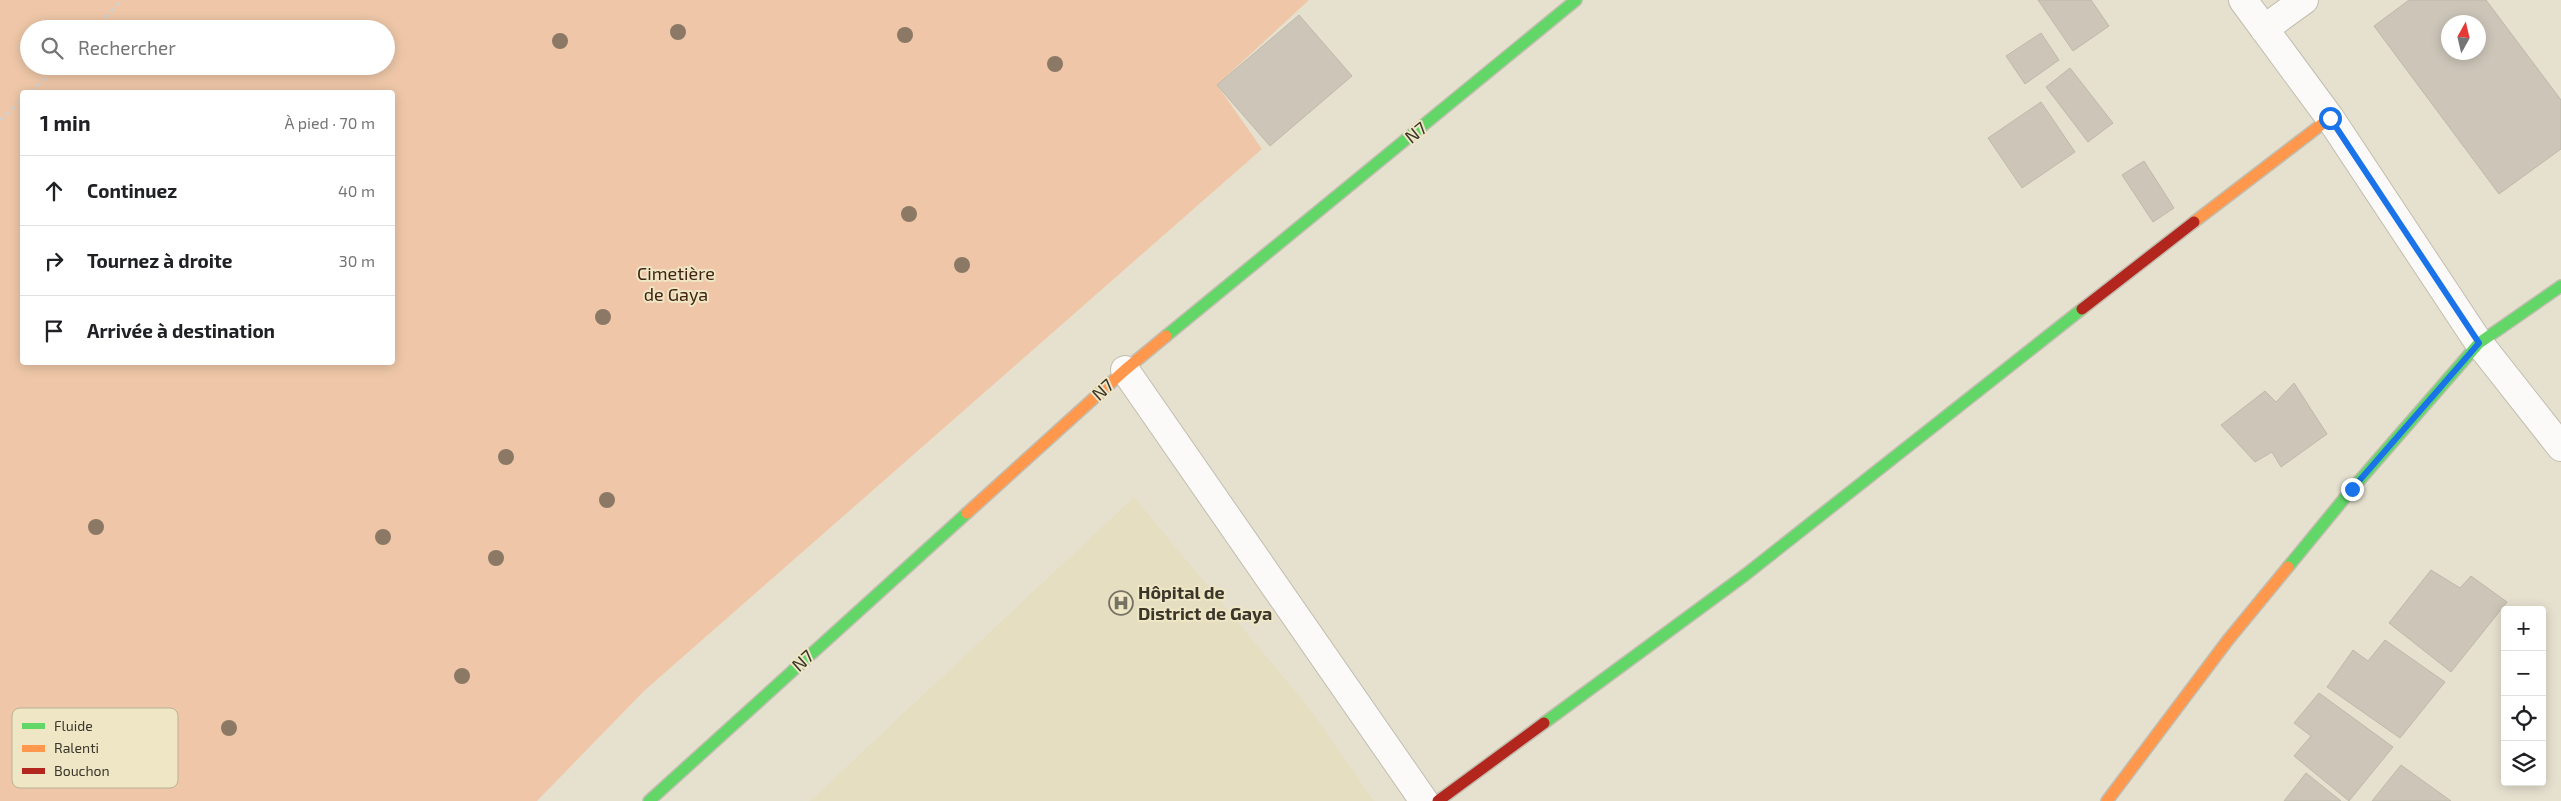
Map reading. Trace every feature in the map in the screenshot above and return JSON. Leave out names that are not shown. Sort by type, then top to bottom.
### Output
[{"type":"street","name":"N7","points":[[648,801],[1125,370],[1576,0]]},
{"type":"street","points":[[2243,0],[2330,118],[2479,343],[2561,447]]},
{"type":"street","points":[[2264,29],[2304,0]]},
{"type":"street","points":[[1438,801],[1745,575],[2092,301],[2330,118]]},
{"type":"street","points":[[2107,801],[2228,640],[2352,489],[2479,343],[2561,286]]},
{"type":"street","points":[[1125,370],[1424,801]]},
{"type":"path","points":[[103,20],[122,0]]},
{"type":"path","points":[[33,90],[48,75]]},
{"type":"path","points":[[0,120],[20,102]]},
{"type":"shaded area","name":"Hôpital de District de Gaya","points":[[1134,497],[1310,709],[1374,801],[810,801]]},
{"type":"green space","name":"Cimetière de Gaya","points":[[0,0],[1309,0],[1217,85],[1262,149],[644,691],[537,801],[0,801]]},
{"type":"building","points":[[2038,0],[2091,0],[2109,26],[2073,51]]},
{"type":"building","points":[[2409,0],[2486,0],[2561,100],[2561,149],[2499,194],[2374,26]]},
{"type":"building","points":[[1299,15],[1352,76],[1270,146],[1217,85]]},
{"type":"building","points":[[2041,33],[2059,60],[2025,84],[2006,56]]},
{"type":"building","points":[[2070,68],[2113,123],[2088,142],[2046,87]]},
{"type":"building","points":[[2041,102],[2075,152],[2022,188],[1988,138]]},
{"type":"building","points":[[2144,161],[2174,208],[2153,222],[2122,175]]},
{"type":"building","points":[[2294,383],[2327,434],[2281,467],[2272,452],[2255,462],[2221,425],[2265,391],[2276,402]]},
{"type":"building","points":[[2431,570],[2460,588],[2471,576],[2507,602],[2504,606],[2501,606],[2501,610],[2451,672],[2389,623]]},
{"type":"building","points":[[2385,640],[2445,682],[2400,738],[2327,687],[2353,650],[2368,661]]},
{"type":"building","points":[[2319,693],[2393,747],[2349,801],[2294,756],[2311,736],[2294,723]]},
{"type":"building","points":[[2401,765],[2451,801],[2372,801]]},
{"type":"building","points":[[2306,773],[2341,801],[2284,801]]},
{"type":"traffic: fast","points":[[1166,336],[1576,0]]},
{"type":"traffic: fast","points":[[2288,567],[2352,489],[2479,343],[2561,286]]},
{"type":"traffic: fast","points":[[1544,723],[1745,575],[2082,309]]},
{"type":"traffic: fast","points":[[649,801],[967,513]]},
{"type":"traffic: slow","points":[[2194,222],[2330,118]]},
{"type":"traffic: slow","points":[[967,513],[1125,370],[1166,336]]},
{"type":"traffic: slow","points":[[2107,801],[2228,640],[2288,567]]},
{"type":"traffic: jam","points":[[2082,309],[2194,222]]},
{"type":"traffic: jam","points":[[1438,801],[1544,723]]},
{"type":"place","name":"Hôpital de District de Gaya","points":[[1121,603]]},
{"type":"route","points":[[2330,118],[2479,343],[2352,489]]}]
